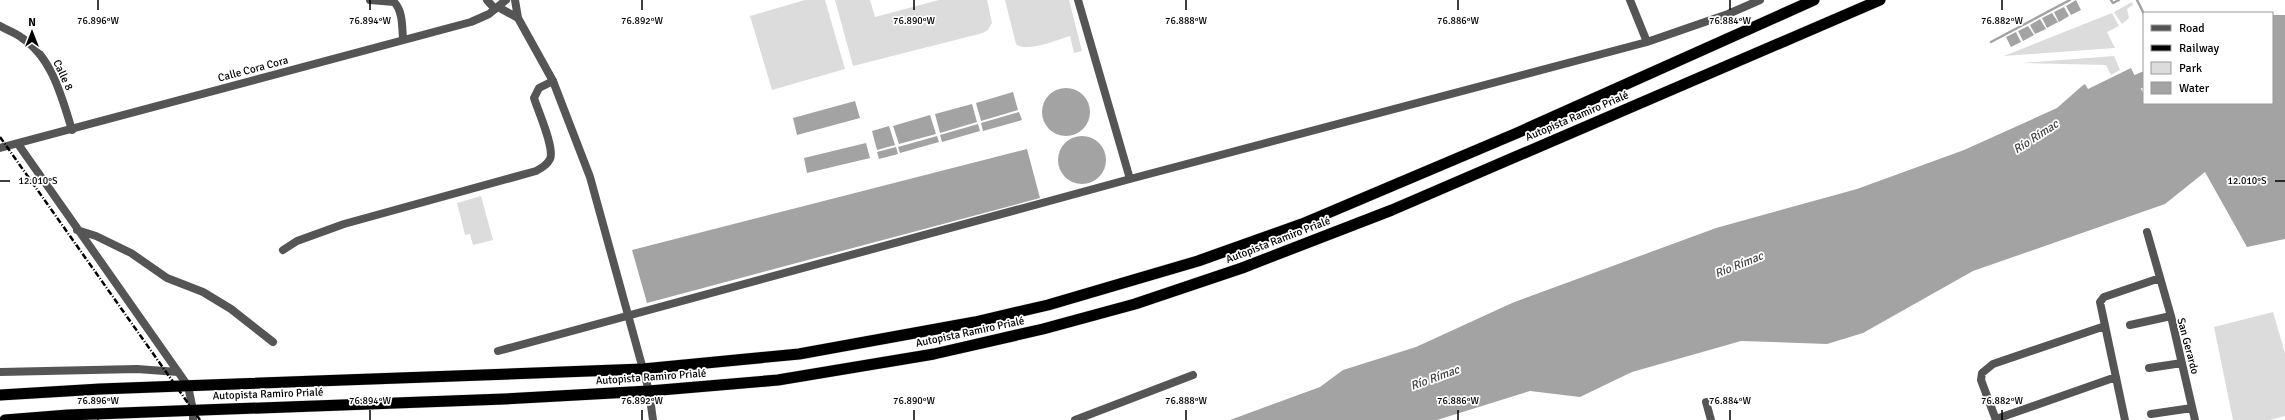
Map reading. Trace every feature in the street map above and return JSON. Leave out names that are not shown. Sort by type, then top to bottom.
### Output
[{"type":"highway","name":"Autopista Ramiro Prialé","points":[[0,395],[188,386],[643,369],[799,354],[919,334],[1048,305],[1198,261],[1302,224],[1395,186],[1814,0]]},
{"type":"highway","name":"Autopista Ramiro Prialé","points":[[5,420],[68,415],[193,415],[649,391],[778,380],[934,354],[1043,329],[1135,304],[1242,268],[1392,210],[1880,0]]},
{"type":"street","points":[[370,0],[394,2],[400,11],[403,39]]},
{"type":"street","points":[[487,0],[496,8],[518,18]]},
{"type":"street","name":"Calle Cora Cora","points":[[0,148],[72,130],[403,39],[471,22],[482,18],[506,0]]},
{"type":"street","points":[[515,0],[518,18],[554,81],[590,177],[649,391],[653,420]]},
{"type":"street","points":[[1078,0],[1130,179]]},
{"type":"street","points":[[1630,0],[1647,42]]},
{"type":"street","points":[[498,351],[1130,179],[1647,42],[1728,14],[1760,0]]},
{"type":"street","name":"Calle 8","points":[[0,26],[23,38],[39,53],[58,88],[72,130]]},
{"type":"street","points":[[283,250],[297,241],[344,224],[536,171],[544,166],[550,159],[552,150],[534,98],[540,88],[554,81]]},
{"type":"street","points":[[18,144],[188,386],[193,415]]},
{"type":"street","points":[[77,230],[96,236],[130,253],[167,278],[203,292],[231,309],[273,342]]},
{"type":"street","points":[[2147,232],[2171,316]]},
{"type":"street","points":[[2126,420],[2100,302],[2104,297],[2160,278]]},
{"type":"street","name":"San Gerardo","points":[[2130,325],[2171,316],[2195,420]]},
{"type":"street","points":[[2105,326],[1993,364],[1982,373],[1981,380],[1996,419],[2116,377]]},
{"type":"street","points":[[2149,368],[2182,362]]},
{"type":"street","points":[[0,372],[137,369],[178,372]]},
{"type":"street","points":[[1075,420],[1193,375]]},
{"type":"street","points":[[1706,402],[1711,420]]},
{"type":"street","points":[[2152,414],[2192,408]]},
{"type":"green space","points":[[805,0],[825,0],[845,69],[772,90],[750,16]]},
{"type":"green space","points":[[835,0],[870,0],[875,17],[939,0],[987,0],[992,23],[988,30],[983,33],[853,66]]},
{"type":"green space","points":[[1005,0],[1069,0],[1082,51],[1074,53],[1070,36],[1050,43],[1034,46],[1027,47],[1016,44]]},
{"type":"green space","points":[[2132,2],[2133,5],[2127,9],[2129,18],[2122,24],[2114,12]]},
{"type":"green space","points":[[2112,13],[2119,26],[2107,32],[2115,48],[2004,56]]},
{"type":"green space","points":[[2114,56],[2120,70],[2111,75],[2106,65],[2021,63]]},
{"type":"green space","points":[[481,196],[493,240],[473,245],[470,234],[465,235],[457,203]]},
{"type":"green space","points":[[2273,312],[2285,353],[2285,416],[2270,420],[2233,420],[2214,327]]},
{"type":"water","points":[[2076,0],[2081,10],[2071,15],[2066,6]]},
{"type":"water","points":[[2064,7],[2069,16],[2059,22],[2054,12]]},
{"type":"water","points":[[2052,13],[2058,22],[2047,28],[2042,18]]},
{"type":"water","points":[[2273,15],[2285,15],[2285,239],[2247,247],[2205,172],[2165,204],[1973,271],[1863,333],[1827,344],[1741,341],[1632,372],[1580,397],[1530,391],[1437,420],[1230,420],[1320,387],[1343,370],[1416,347],[1512,303],[1716,228],[1857,189],[1964,150],[2057,108],[2085,84],[2088,89],[2131,68],[2143,93],[2143,104],[2273,104]]},
{"type":"water","points":[[2040,19],[2046,29],[2035,34],[2030,25]]},
{"type":"water","points":[[2028,26],[2034,35],[2023,41],[2018,31]]},
{"type":"water","points":[[2016,32],[2021,42],[2011,47],[2006,37]]},
{"type":"water","points":[[1061,88],[1071,88],[1083,95],[1090,107],[1090,117],[1083,129],[1071,136],[1061,136],[1053,132],[1046,125],[1042,117],[1042,107],[1046,99],[1053,92]]},
{"type":"water","points":[[1013,92],[1018,110],[981,121],[976,103]]},
{"type":"water","points":[[855,101],[860,118],[797,135],[793,118]]},
{"type":"water","points":[[972,104],[977,122],[940,133],[935,114]]},
{"type":"water","points":[[1019,112],[1022,120],[983,131],[981,123]]},
{"type":"water","points":[[930,115],[936,134],[899,144],[893,126]]},
{"type":"water","points":[[978,124],[980,131],[942,142],[940,135]]},
{"type":"water","points":[[889,126],[895,145],[877,150],[872,131]]},
{"type":"water","points":[[937,136],[939,142],[900,153],[898,147]]},
{"type":"water","points":[[1077,136],[1087,136],[1099,143],[1106,155],[1106,165],[1099,177],[1087,184],[1077,184],[1069,180],[1062,173],[1058,165],[1058,155],[1062,147],[1069,140]]},
{"type":"water","points":[[866,143],[870,158],[807,173],[804,158]]},
{"type":"water","points":[[896,147],[898,154],[879,159],[877,152]]},
{"type":"water","points":[[1027,149],[1040,198],[647,303],[632,250]]},
{"type":"waterway","points":[[1991,42],[2070,0]]},
{"type":"waterway","points":[[2111,0],[2113,3],[2119,0]]},
{"type":"waterway","points":[[2137,0],[2143,12]]},
{"type":"waterway","name":"Río Rímac","points":[[2119,90],[2143,79]]},
{"type":"railway","points":[[0,137],[200,420]]}]
